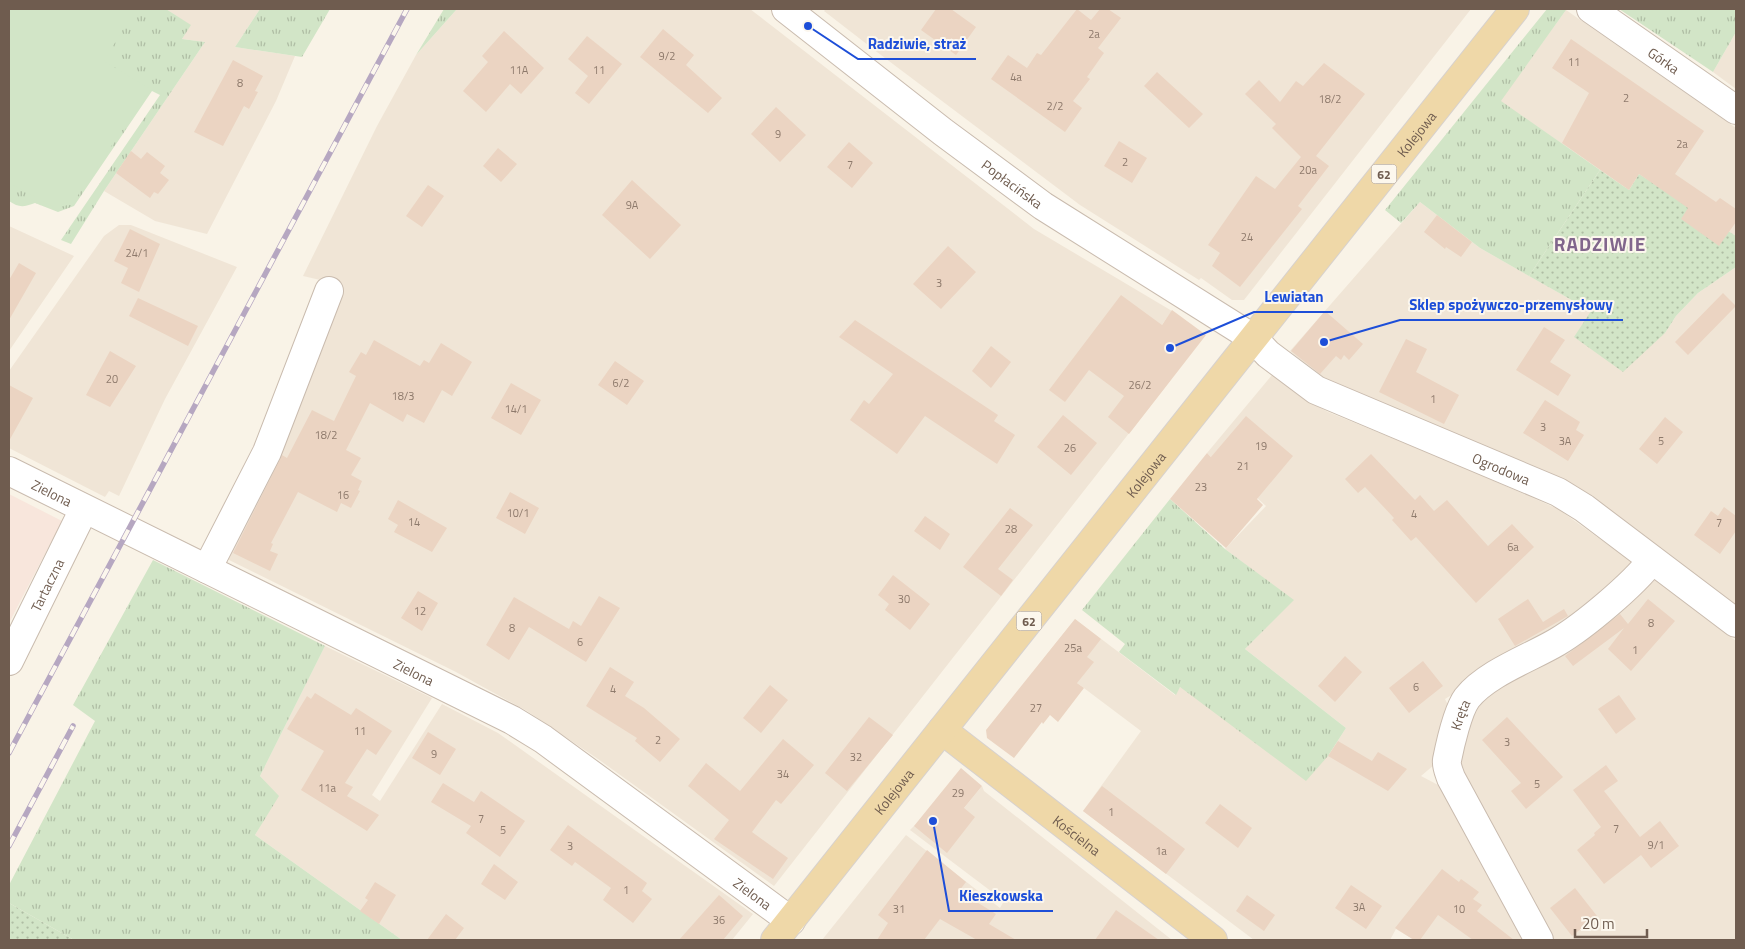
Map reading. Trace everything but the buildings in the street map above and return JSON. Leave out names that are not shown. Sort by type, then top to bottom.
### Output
[{"type":"main road","name":"Kolejowa","points":[[783,931],[1514,9]]},
{"type":"main road","name":"Kościelna","points":[[942,730],[1213,940]]},
{"type":"street","name":"Popłacińska","points":[[786,9],[1029,197],[1078,230],[1253,338]]},
{"type":"street","name":"Górka","points":[[1591,9],[1736,110]]},
{"type":"street","points":[[207,569],[267,452],[329,291]]},
{"type":"street","name":"Ogrodowa","points":[[1253,338],[1268,354],[1316,390],[1558,492],[1584,508],[1736,623]]},
{"type":"street","name":"Zielona","points":[[9,471],[512,720],[543,739],[783,931]]},
{"type":"street","name":"Tartaczna","points":[[9,661],[84,508]]},
{"type":"street","name":"Kręta","points":[[1539,940],[1451,778],[1447,760],[1462,709],[1466,700],[1476,689],[1514,665],[1558,641],[1580,625],[1631,583],[1652,560]]},
{"type":"shaded area","points":[[166,9],[260,9],[235,47],[295,56],[276,101],[207,234],[155,221],[104,191],[205,42],[182,39],[190,25]]},
{"type":"shaded area","points":[[457,9],[750,9],[1034,229],[1172,311],[1138,357],[1170,381],[774,886],[598,759],[527,711],[456,672],[227,559],[295,413],[342,285],[303,276],[377,126],[416,55]]},
{"type":"shaded area","points":[[826,9],[1471,9],[1244,300],[1232,300],[1201,278],[1199,280],[1080,205],[877,52],[824,11]]},
{"type":"shaded area","points":[[1566,10],[1736,128],[1736,236],[1639,174],[1629,190],[1500,101]]},
{"type":"shaded area","points":[[1736,32],[1736,89],[1713,72]]},
{"type":"shaded area","points":[[1420,202],[1480,248],[1591,311],[1665,333],[1676,316],[1698,293],[1736,267],[1736,607],[1578,487],[1338,387],[1319,376],[1290,351]]},
{"type":"shaded area","points":[[119,225],[131,225],[237,267],[165,399],[119,496],[109,491],[105,497],[9,448],[9,371],[104,236]]},
{"type":"shaded area","points":[[9,226],[74,256],[9,351]]},
{"type":"shaded area","points":[[1272,375],[1309,402],[1328,412],[1451,462],[1558,509],[1635,564],[1626,578],[1520,653],[1445,699],[1453,715],[1441,759],[1421,776],[1440,786],[1528,940],[1414,940],[1396,929],[1390,940],[1254,940],[1083,811],[1141,731],[1044,658],[1075,619],[1175,695],[1180,687],[1328,756],[1346,728],[1245,649],[1293,600],[1225,549],[1266,506],[1207,453]]},
{"type":"shaded area","points":[[9,494],[62,521],[9,623]]},
{"type":"shaded area","points":[[1650,576],[1736,641],[1736,940],[1549,940],[1456,768],[1467,708]]},
{"type":"shaded area","points":[[325,646],[432,698],[372,795],[380,801],[442,704],[498,733],[753,914],[732,940],[402,940],[255,835],[278,796],[260,776]]},
{"type":"shaded area","points":[[982,786],[984,791],[1172,940],[822,940],[906,835],[1000,908],[1004,901],[910,830],[914,826],[956,818]]},
{"type":"green space","points":[[9,9],[166,9],[191,25],[182,39],[205,42],[104,191],[71,244],[61,240],[160,95],[152,91],[74,206],[58,212],[35,203],[22,206],[16,205],[9,201]]},
{"type":"green space","points":[[9,9],[124,9],[128,21],[104,61],[150,89],[72,204],[56,208],[9,183]]},
{"type":"green space","points":[[260,9],[330,9],[302,57],[235,47]]},
{"type":"green space","points":[[444,9],[457,9],[416,55]]},
{"type":"green space","points":[[1547,9],[1566,10],[1501,101],[1600,170],[1529,276],[1480,248],[1420,202],[1401,223],[1385,210]]},
{"type":"green space","points":[[1619,9],[1736,9],[1736,32],[1713,72]]},
{"type":"green space","points":[[1600,170],[1629,190],[1639,174],[1736,236],[1736,267],[1698,293],[1676,316],[1665,333],[1623,372],[1574,337],[1591,311],[1529,276]]},
{"type":"green space","points":[[1170,499],[1225,549],[1294,600],[1245,649],[1346,728],[1328,756],[1306,781],[1180,687],[1176,695],[1119,652],[1125,644],[1082,610]]},
{"type":"green space","points":[[153,560],[325,646],[260,776],[279,796],[255,835],[402,940],[74,940],[9,903],[9,885],[95,721],[73,705]]},
{"type":"green space","points":[[9,903],[74,940],[9,940]]},
{"type":"railway","points":[[9,753],[407,9]]},
{"type":"railway","points":[[9,846],[73,726]]},
{"type":"place","name":"Radziwie, straż","points":[[808,26]]},
{"type":"place","name":"Sklep spożywczo-przemysłowy","points":[[1324,342]]},
{"type":"place","name":"Lewiatan","points":[[1170,348]]},
{"type":"place","name":"Kieszkowska","points":[[933,821]]},
{"type":"district","name":"RADZIWIE","points":[[1600,243]]}]
